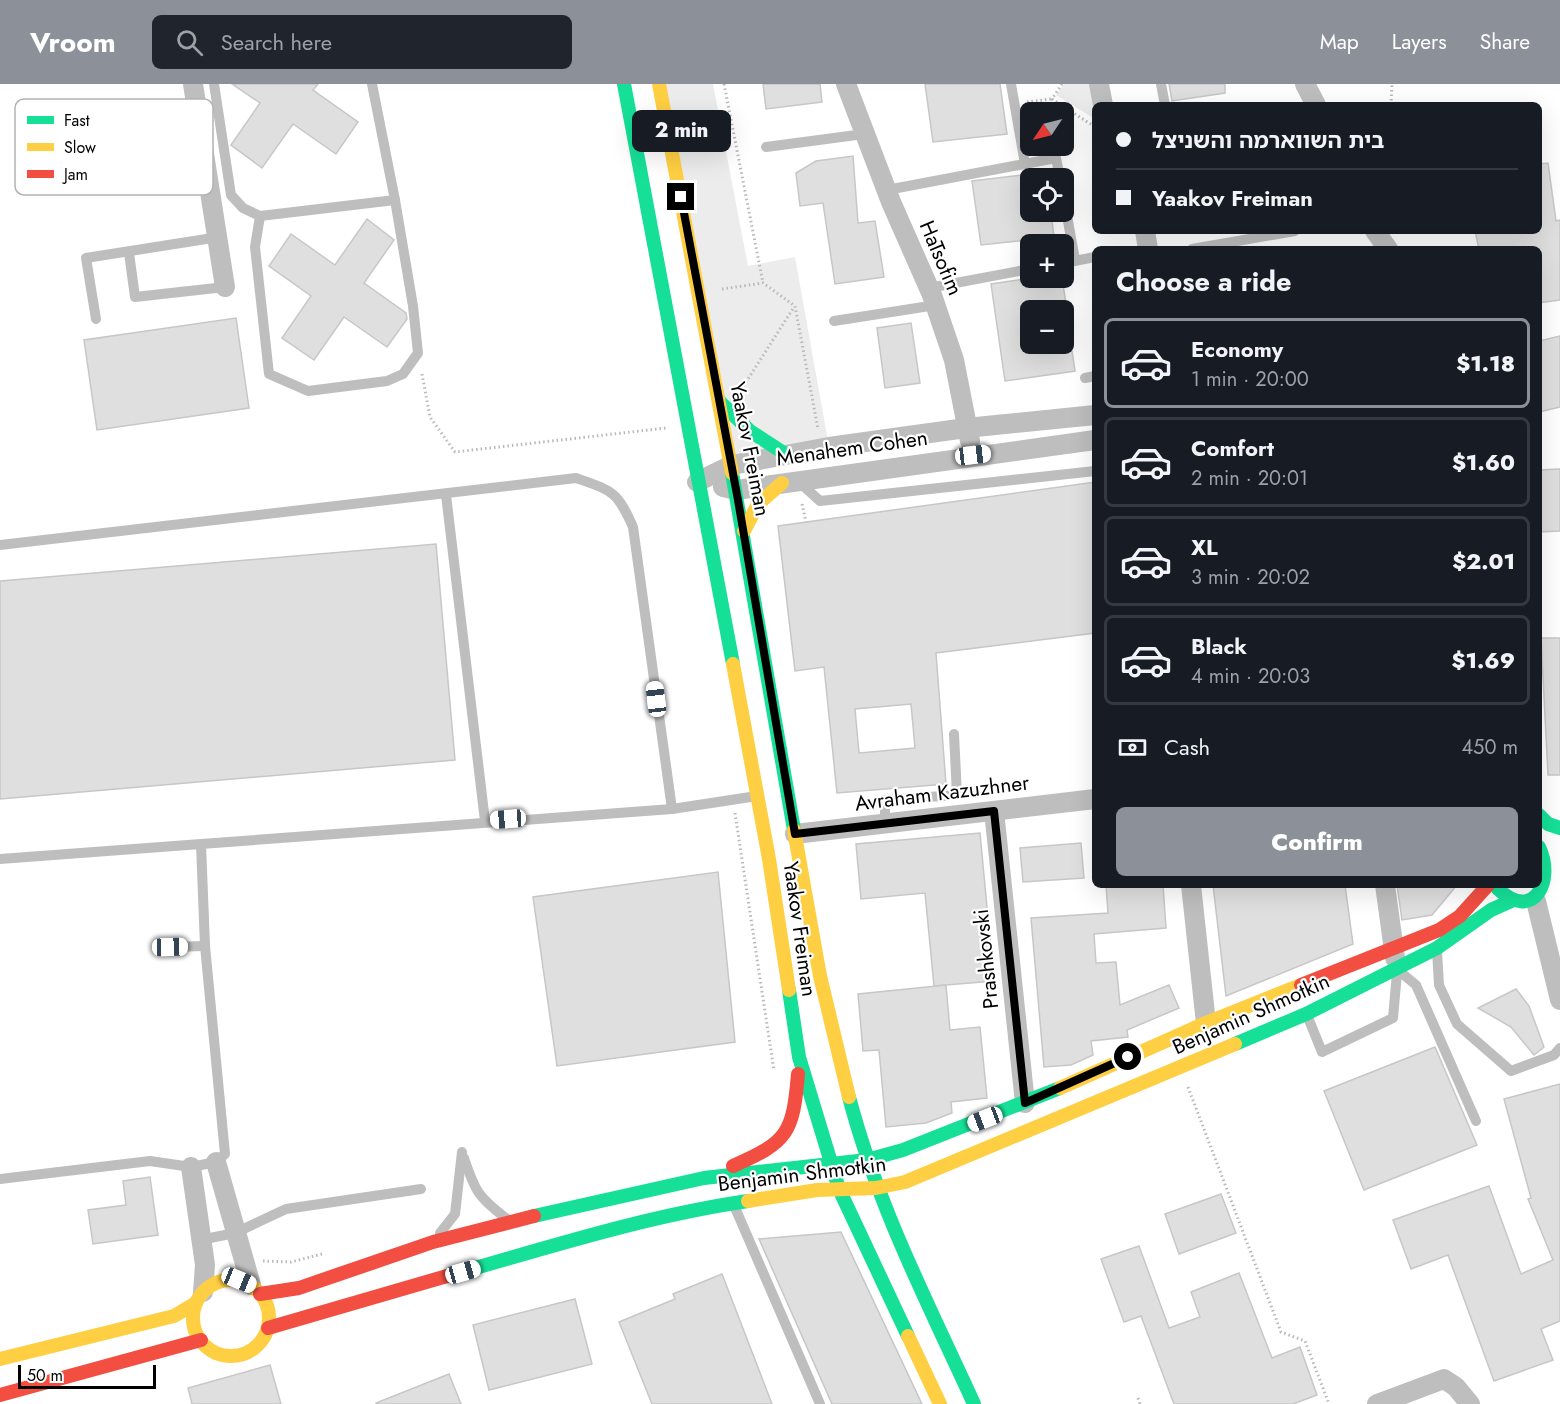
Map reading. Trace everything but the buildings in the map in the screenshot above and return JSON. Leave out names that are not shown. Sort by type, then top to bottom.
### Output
[{"type":"street","points":[[193,84],[196,99]]},
{"type":"street","name":"Yaakov Freiman","points":[[624,84],[697,482],[758,796],[800,1057],[838,1189],[940,1404]]},
{"type":"street","name":"Yaakov Freiman","points":[[659,84],[732,465],[795,834],[839,1067],[876,1188],[907,1264],[974,1404]]},
{"type":"street","name":"HaTsofim","points":[[846,84],[886,190],[932,296],[954,360],[973,455]]},
{"type":"street","points":[[1099,84],[1102,102]]},
{"type":"street","points":[[1305,84],[1314,102]]},
{"type":"street","points":[[212,195],[225,287]]},
{"type":"street","points":[[719,400],[745,429],[787,455]]},
{"type":"street","name":"Menahem Cohen","points":[[697,482],[732,465],[822,448],[966,428],[1092,415]]},
{"type":"street","name":"Menahem Cohen","points":[[697,482],[736,490],[973,455],[1092,440]]},
{"type":"street","points":[[744,531],[758,504],[790,482]]},
{"type":"street","name":"Avraham Kazuzhner","points":[[795,834],[1092,799]]},
{"type":"street","name":"Prashkovski","points":[[994,811],[1025,1103]]},
{"type":"street","points":[[1542,818],[1548,824],[1560,828]]},
{"type":"street","points":[[1498,888],[1511,901],[1524,904],[1536,901],[1548,892],[1557,875],[1547,851]]},
{"type":"street","points":[[1191,888],[1206,1023]]},
{"type":"street","points":[[1385,888],[1392,948],[1397,969]]},
{"type":"street","name":"Benjamin Shmotkin","points":[[256,1289],[299,1288],[433,1242],[510,1221],[704,1178],[830,1162],[867,1160],[903,1150],[1025,1103],[1206,1023],[1446,926],[1474,903],[1486,888]]},
{"type":"street","name":"Benjamin Shmotkin","points":[[267,1328],[619,1227],[733,1202],[838,1189],[876,1188],[905,1182],[1306,1014],[1437,948],[1491,910],[1511,901]]},
{"type":"street","points":[[1536,901],[1560,1000]]},
{"type":"street","points":[[704,1178],[769,1150],[791,1128],[800,1057]]},
{"type":"street","points":[[190,1167],[205,1265],[194,1322],[201,1340],[220,1354],[243,1353],[254,1348],[267,1328],[267,1305],[256,1289],[235,1233],[216,1161]]},
{"type":"street","points":[[0,1359],[174,1316],[226,1280],[239,1280],[256,1289]]},
{"type":"street","points":[[2,1398],[201,1340]]},
{"type":"street","points":[[1377,1404],[1444,1379],[1456,1387],[1470,1404]]},
{"type":"lane","points":[[214,84],[231,195],[243,208],[260,216],[395,200]]},
{"type":"lane","points":[[260,216],[255,247],[269,374],[308,391],[387,381],[403,374],[418,353],[413,306],[372,84]]},
{"type":"lane","points":[[1011,84],[1025,164]]},
{"type":"lane","points":[[1161,84],[1164,102]]},
{"type":"lane","points":[[766,147],[864,134]]},
{"type":"lane","points":[[886,190],[1056,158],[1058,168]]},
{"type":"lane","points":[[1068,222],[1075,261],[1092,258]]},
{"type":"lane","points":[[1216,234],[1218,244]]},
{"type":"lane","points":[[1208,246],[1277,234]]},
{"type":"lane","points":[[96,319],[86,258],[219,237]]},
{"type":"lane","points":[[129,253],[135,297],[225,287]]},
{"type":"lane","points":[[834,321],[1020,272]]},
{"type":"lane","points":[[790,482],[820,501],[1092,471]]},
{"type":"lane","points":[[0,545],[446,495],[576,478],[605,488],[622,501],[633,527],[672,809]]},
{"type":"lane","points":[[446,495],[485,820]]},
{"type":"lane","points":[[885,824],[885,800],[957,795],[954,734]]},
{"type":"lane","points":[[0,859],[485,820],[672,809],[758,796]]},
{"type":"lane","points":[[0,1179],[150,1161],[190,1167],[216,1161],[225,1154],[205,946],[201,844]]},
{"type":"lane","points":[[170,947],[205,946]]},
{"type":"lane","points":[[1437,948],[1439,985],[1457,1024],[1511,1071],[1554,1055],[1560,1048]]},
{"type":"lane","points":[[1306,1014],[1322,1052],[1394,1018],[1397,969]]},
{"type":"lane","points":[[1397,969],[1416,985],[1476,1121]]},
{"type":"lane","points":[[433,1242],[455,1214],[462,1152],[475,1190],[485,1203],[510,1221]]},
{"type":"lane","points":[[200,1240],[235,1233],[286,1209],[421,1189]]},
{"type":"lane","points":[[733,1202],[820,1404]]},
{"type":"path","points":[[724,84],[763,283],[795,306],[822,448]]},
{"type":"path","points":[[1052,99],[1062,84]]},
{"type":"path","points":[[1391,102],[1392,84]]},
{"type":"path","points":[[1015,103],[1052,99],[1092,125]]},
{"type":"path","points":[[719,289],[763,283]]},
{"type":"path","points":[[739,393],[795,306]]},
{"type":"path","points":[[418,353],[430,417],[455,452],[671,428]]},
{"type":"path","points":[[802,502],[806,522]]},
{"type":"path","points":[[1181,1068],[1281,1332],[1305,1341],[1329,1404]]},
{"type":"path","points":[[1138,1398],[1140,1404]]},
{"type":"shaded area","points":[[659,84],[713,84],[748,266],[795,257],[829,447],[732,465]]},
{"type":"shaded area","points":[[1064,84],[1092,84],[1092,117],[1074,106],[1074,102],[1067,102],[1056,95]]},
{"type":"traffic: fast","points":[[624,84],[733,664]]},
{"type":"traffic: fast","points":[[719,401],[750,431],[787,455]]},
{"type":"traffic: fast","points":[[732,473],[794,830]]},
{"type":"traffic: fast","points":[[1542,818],[1548,824],[1560,828]]},
{"type":"traffic: fast","points":[[1542,857],[1544,872],[1542,886]]},
{"type":"traffic: fast","points":[[1498,889],[1511,898],[1522,901],[1531,899],[1541,888]]},
{"type":"traffic: fast","points":[[1235,1044],[1306,1014],[1437,948],[1491,910],[1511,901]]},
{"type":"traffic: fast","points":[[789,990],[799,1057],[839,1189],[908,1336]]},
{"type":"traffic: fast","points":[[534,1216],[704,1178],[867,1160],[903,1150],[1060,1088]]},
{"type":"traffic: fast","points":[[849,1097],[874,1177],[889,1215],[921,1291],[974,1404]]},
{"type":"traffic: fast","points":[[447,1276],[634,1224],[748,1201]]},
{"type":"traffic: slow","points":[[659,84],[732,473]]},
{"type":"traffic: slow","points":[[744,531],[758,504],[782,483]]},
{"type":"traffic: slow","points":[[733,664],[769,859],[789,990]]},
{"type":"traffic: slow","points":[[794,830],[820,976],[849,1097]]},
{"type":"traffic: slow","points":[[1060,1088],[1206,1023],[1301,985]]},
{"type":"traffic: slow","points":[[748,1201],[817,1190],[876,1188],[905,1182],[1235,1044]]},
{"type":"traffic: slow","points":[[231,1280],[245,1283],[258,1291],[266,1304],[269,1318],[266,1332],[258,1345],[245,1353],[231,1356],[217,1353],[204,1345],[196,1332],[193,1318],[196,1304],[204,1291],[217,1283],[231,1280]]},
{"type":"traffic: slow","points":[[0,1359],[174,1316],[196,1303]]},
{"type":"traffic: slow","points":[[908,1336],[940,1404]]},
{"type":"traffic: jam","points":[[1301,985],[1439,930],[1460,916],[1485,888]]},
{"type":"traffic: jam","points":[[733,1166],[766,1150],[784,1133],[790,1123],[798,1074]]},
{"type":"traffic: jam","points":[[260,1294],[299,1288],[433,1242],[534,1216]]},
{"type":"traffic: jam","points":[[268,1328],[447,1276]]},
{"type":"traffic: jam","points":[[0,1395],[201,1340]]},
{"type":"route","points":[[681,197],[738,500],[795,834],[994,811],[1025,1103],[1128,1057]]}]
